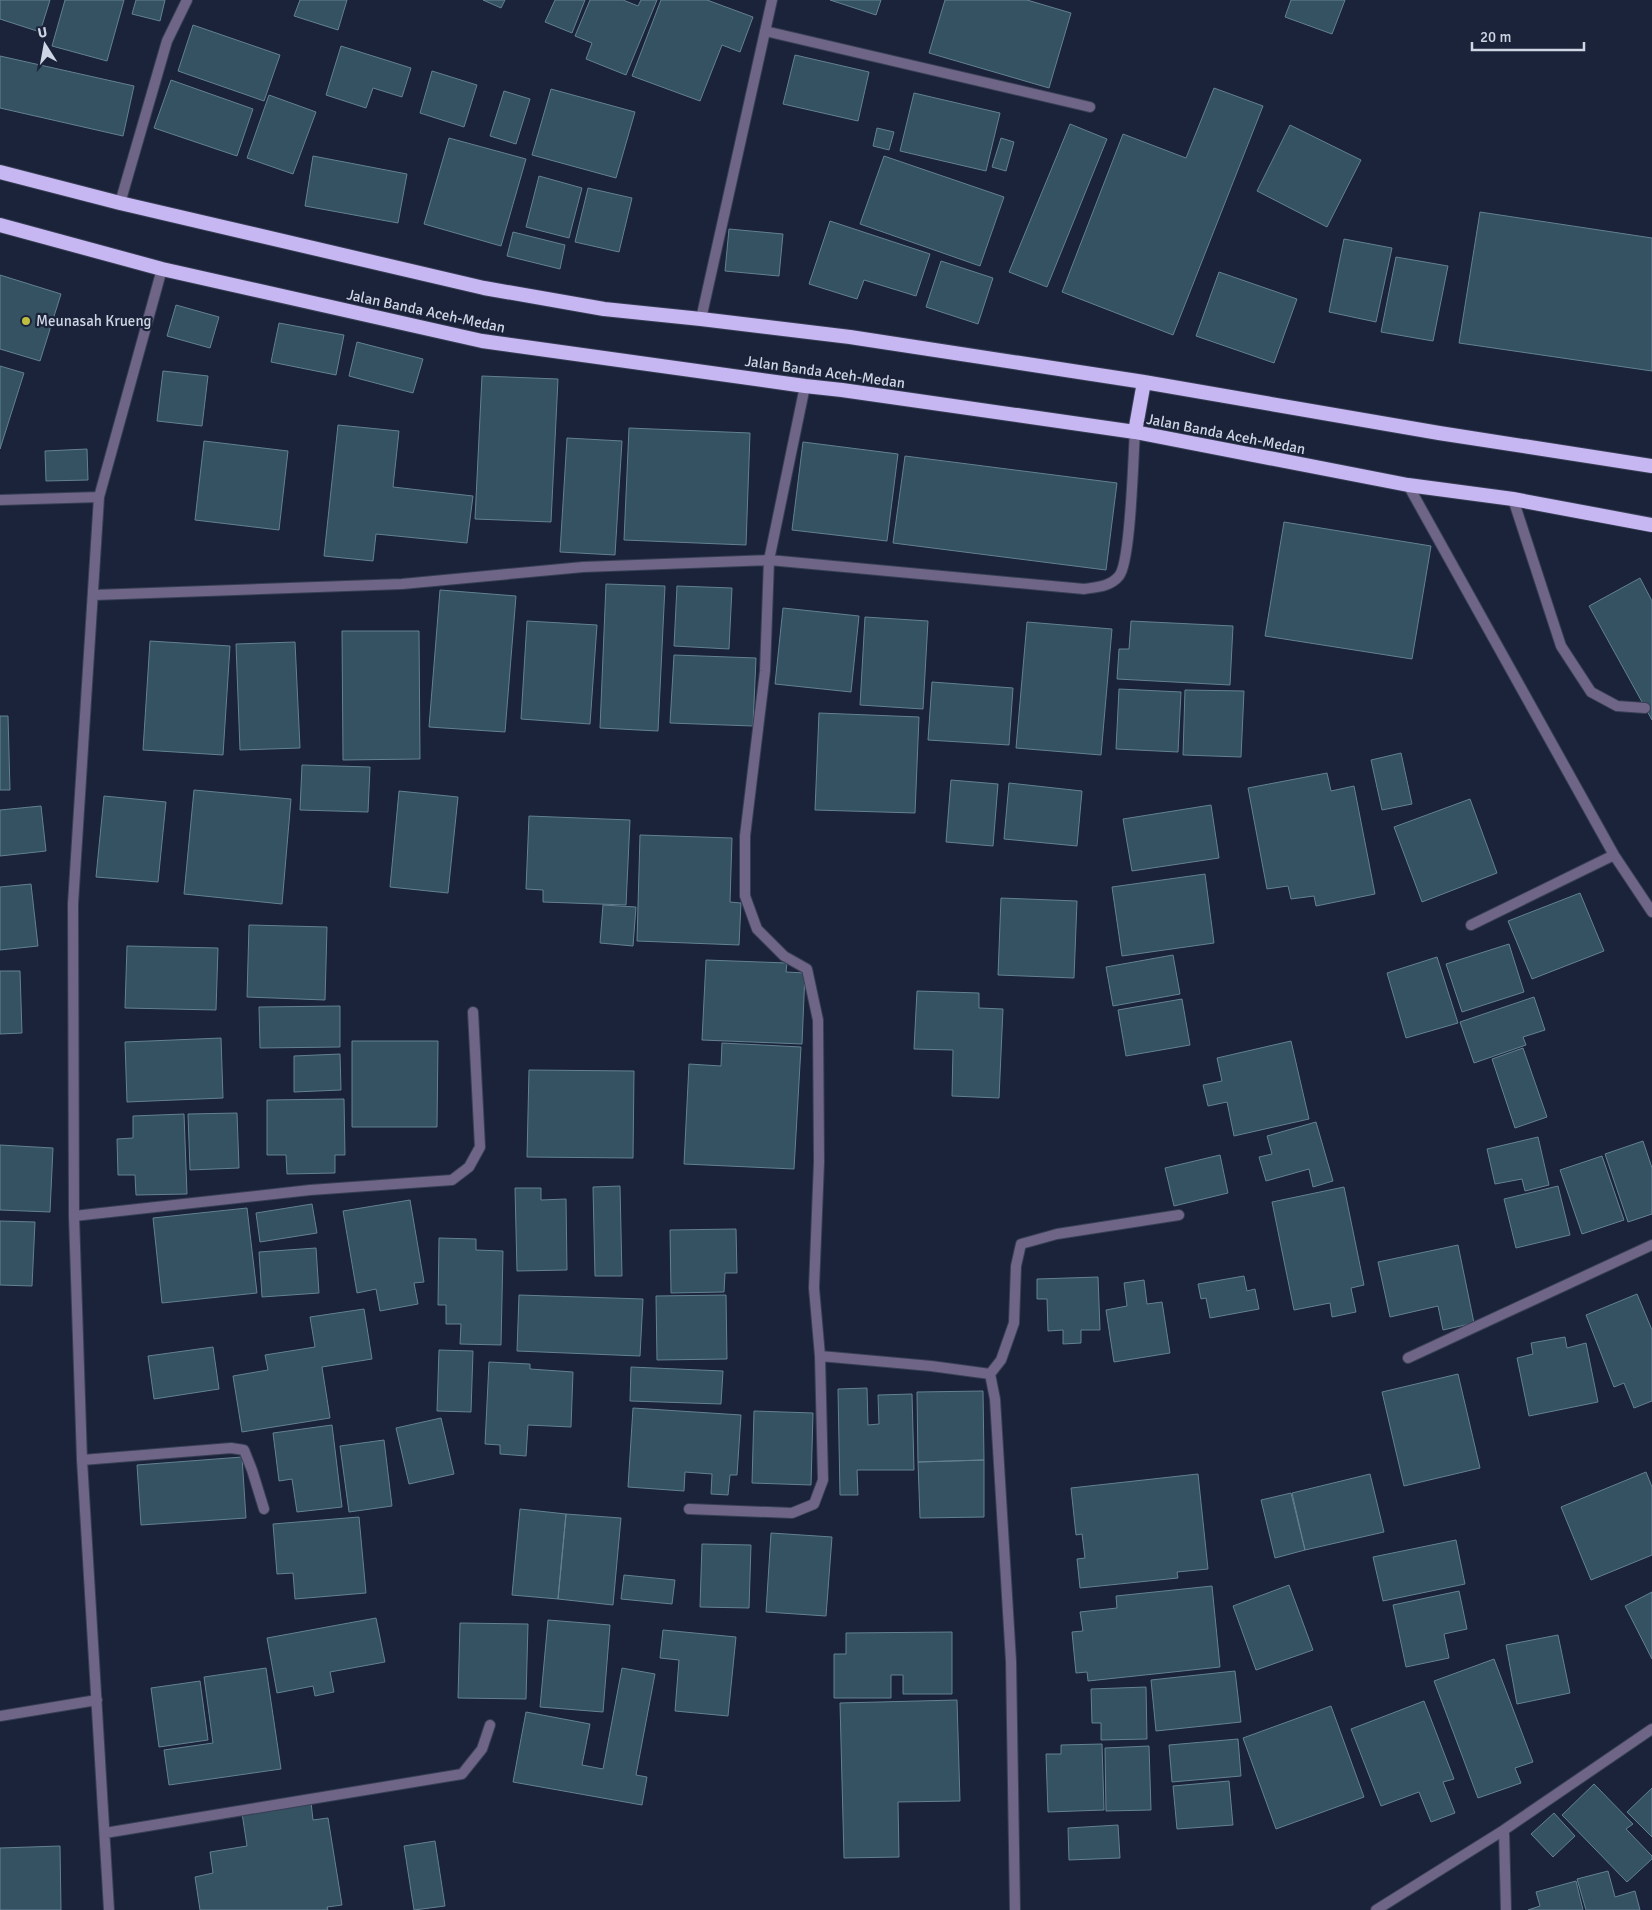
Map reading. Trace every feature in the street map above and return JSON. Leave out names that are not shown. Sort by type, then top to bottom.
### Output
[{"type":"highway","points":[[0,172],[120,203],[484,288],[604,309],[701,318],[850,337],[1144,382],[1439,433],[1652,466]]},
{"type":"highway","name":"Jalan Banda Aceh-Medan","points":[[0,224],[162,269],[482,341],[1135,432],[1408,486],[1513,499],[1652,525]]},
{"type":"highway","points":[[1135,432],[1144,382]]},
{"type":"street","points":[[120,203],[167,41],[187,0]]},
{"type":"street","points":[[701,318],[772,0]]},
{"type":"street","points":[[765,31],[1090,107]]},
{"type":"street","points":[[109,1910],[82,1460],[74,1216],[72,904],[99,497],[162,269]]},
{"type":"street","points":[[689,1509],[792,1513],[814,1504],[822,1480],[820,1356],[814,1288],[819,1162],[818,1020],[807,969],[784,956],[756,929],[745,896],[745,836],[766,671],[769,560],[805,386]]},
{"type":"street","points":[[94,595],[402,584],[583,567],[769,560],[1084,589],[1106,585],[1120,576],[1127,550],[1135,432]]},
{"type":"street","points":[[1408,486],[1614,855],[1652,912]]},
{"type":"street","points":[[0,500],[99,497]]},
{"type":"street","points":[[1513,499],[1561,646],[1591,692],[1617,706],[1645,708]]},
{"type":"street","points":[[1471,925],[1614,855]]},
{"type":"street","points":[[74,1216],[310,1190],[452,1180],[469,1167],[480,1147],[473,1012]]},
{"type":"street","points":[[1015,1910],[1011,1661],[994,1399],[990,1374],[1002,1360],[1014,1323],[1016,1266],[1021,1244],[1057,1234],[1179,1216]]},
{"type":"street","points":[[1408,1358],[1652,1246]]},
{"type":"street","points":[[820,1356],[931,1366],[990,1374]]},
{"type":"street","points":[[82,1460],[232,1448],[244,1450],[264,1509]]},
{"type":"street","points":[[0,1716],[97,1700]]},
{"type":"street","points":[[105,1832],[462,1774],[482,1749],[490,1725]]},
{"type":"street","points":[[1376,1910],[1504,1830],[1652,1729]]},
{"type":"street","points":[[1504,1830],[1506,1910]]},
{"type":"building","points":[[0,0],[50,0],[40,32],[0,19]]},
{"type":"building","points":[[65,0],[124,0],[107,61],[52,46]]},
{"type":"building","points":[[136,0],[165,0],[160,21],[132,14]]},
{"type":"building","points":[[300,0],[347,0],[338,30],[294,16]]},
{"type":"building","points":[[483,0],[505,0],[501,8]]},
{"type":"building","points":[[555,0],[585,0],[572,33],[545,22]]},
{"type":"building","points":[[590,0],[623,0],[638,6],[641,0],[657,0],[626,75],[586,59],[592,43],[575,36]]},
{"type":"building","points":[[661,0],[707,0],[753,17],[740,52],[722,45],[700,101],[632,76]]},
{"type":"building","points":[[830,0],[881,0],[876,15]]},
{"type":"building","points":[[945,0],[1027,0],[1071,13],[1049,88],[929,53]]},
{"type":"building","points":[[1291,0],[1345,0],[1332,34],[1285,17]]},
{"type":"building","points":[[193,25],[280,55],[264,101],[178,71]]},
{"type":"building","points":[[341,46],[411,68],[402,97],[373,88],[366,108],[326,95]]},
{"type":"building","points":[[795,55],[869,72],[858,121],[783,104]]},
{"type":"building","points":[[0,56],[134,86],[123,136],[0,108]]},
{"type":"building","points":[[432,71],[477,85],[464,127],[420,113]]},
{"type":"building","points":[[171,80],[253,109],[237,156],[154,128]]},
{"type":"building","points":[[1214,88],[1263,106],[1173,335],[1062,292],[1123,134],[1186,158]]},
{"type":"building","points":[[551,89],[635,112],[616,178],[532,155]]},
{"type":"building","points":[[504,91],[530,99],[516,144],[490,136]]},
{"type":"building","points":[[914,93],[1000,113],[986,171],[900,151]]},
{"type":"building","points":[[269,95],[316,112],[293,174],[247,158]]},
{"type":"building","points":[[1070,124],[1107,139],[1047,287],[1009,272]]},
{"type":"building","points":[[1290,125],[1361,160],[1327,227],[1257,191]]},
{"type":"building","points":[[877,128],[894,132],[889,150],[873,146]]},
{"type":"building","points":[[449,138],[526,159],[501,246],[424,224]]},
{"type":"building","points":[[1001,138],[1014,142],[1006,171],[992,167]]},
{"type":"building","points":[[313,156],[407,174],[398,223],[305,206]]},
{"type":"building","points":[[884,156],[1004,197],[980,266],[860,224]]},
{"type":"building","points":[[539,176],[582,188],[569,238],[526,227]]},
{"type":"building","points":[[588,188],[632,198],[619,252],[575,242]]},
{"type":"building","points":[[1480,212],[1652,238],[1652,371],[1459,343]]},
{"type":"building","points":[[830,221],[930,254],[916,296],[864,280],[857,299],[809,284]]},
{"type":"building","points":[[729,229],[783,234],[779,276],[725,271]]},
{"type":"building","points":[[513,232],[565,245],[560,269],[507,256]]},
{"type":"building","points":[[1344,239],[1392,248],[1376,322],[1329,312]]},
{"type":"building","points":[[1396,257],[1448,266],[1433,341],[1381,332]]},
{"type":"building","points":[[941,261],[993,278],[978,324],[926,307]]},
{"type":"building","points":[[1219,272],[1297,299],[1274,363],[1196,336]]},
{"type":"building","name":"Meunasah Krueng","points":[[0,275],[61,294],[40,361],[0,349]]},
{"type":"building","points":[[176,305],[219,317],[210,348],[167,336]]},
{"type":"building","points":[[279,323],[344,335],[336,375],[271,362]]},
{"type":"building","points":[[357,342],[423,359],[413,393],[349,376]]},
{"type":"building","points":[[0,366],[24,373],[0,449]]},
{"type":"building","points":[[163,371],[208,376],[202,426],[157,421]]},
{"type":"building","points":[[482,376],[558,379],[551,522],[475,519]]},
{"type":"building","points":[[338,425],[399,431],[393,487],[473,496],[467,543],[376,534],[373,561],[324,556]]},
{"type":"building","points":[[629,428],[750,433],[746,545],[624,540]]},
{"type":"building","points":[[567,438],[622,441],[615,555],[560,552]]},
{"type":"building","points":[[204,441],[288,451],[279,530],[195,520]]},
{"type":"building","points":[[803,442],[898,454],[887,541],[792,530]]},
{"type":"building","points":[[87,449],[88,480],[46,481],[45,451]]},
{"type":"building","points":[[905,456],[1117,483],[1106,570],[893,543]]},
{"type":"building","points":[[1284,522],[1431,546],[1412,659],[1265,636]]},
{"type":"building","points":[[1640,578],[1652,601],[1652,720],[1589,606]]},
{"type":"building","points":[[606,584],[665,586],[658,731],[600,728]]},
{"type":"building","points":[[677,586],[732,588],[729,649],[674,646]]},
{"type":"building","points":[[440,590],[516,596],[505,732],[429,727]]},
{"type":"building","points":[[783,608],[859,616],[851,692],[775,684]]},
{"type":"building","points":[[865,617],[928,621],[923,709],[860,705]]},
{"type":"building","points":[[527,621],[597,625],[590,724],[521,719]]},
{"type":"building","points":[[1131,621],[1233,626],[1230,685],[1117,679],[1119,649],[1129,649]]},
{"type":"building","points":[[1027,622],[1112,629],[1101,755],[1016,748]]},
{"type":"building","points":[[342,631],[419,631],[420,759],[343,760]]},
{"type":"building","points":[[150,641],[230,646],[223,755],[143,750]]},
{"type":"building","points":[[295,642],[300,748],[240,750],[236,644]]},
{"type":"building","points":[[674,655],[756,658],[753,726],[670,723]]},
{"type":"building","points":[[932,682],[1013,688],[1009,745],[928,740]]},
{"type":"building","points":[[1119,689],[1181,692],[1178,752],[1116,749]]},
{"type":"building","points":[[1185,690],[1244,691],[1241,757],[1183,755]]},
{"type":"building","points":[[819,713],[919,717],[915,813],[815,810]]},
{"type":"building","points":[[0,716],[8,716],[10,790],[0,790]]},
{"type":"building","points":[[1401,753],[1412,804],[1382,810],[1371,760]]},
{"type":"building","points":[[302,765],[370,767],[368,812],[300,810]]},
{"type":"building","points":[[1327,773],[1331,791],[1354,786],[1375,894],[1316,906],[1314,896],[1291,899],[1288,886],[1267,889],[1248,788]]},
{"type":"building","points":[[951,780],[998,784],[993,846],[946,842]]},
{"type":"building","points":[[1009,783],[1082,791],[1077,846],[1004,839]]},
{"type":"building","points":[[194,790],[291,799],[282,904],[184,894]]},
{"type":"building","points":[[399,791],[458,797],[448,893],[390,887]]},
{"type":"building","points":[[104,796],[166,802],[158,882],[96,877]]},
{"type":"building","points":[[1470,799],[1497,873],[1422,902],[1394,827]]},
{"type":"building","points":[[1211,805],[1219,858],[1132,871],[1123,819]]},
{"type":"building","points":[[41,806],[46,851],[0,856],[0,810]]},
{"type":"building","points":[[529,816],[630,820],[626,905],[543,902],[543,890],[526,889]]},
{"type":"building","points":[[640,835],[732,838],[730,902],[741,903],[739,945],[637,941]]},
{"type":"building","points":[[1205,874],[1214,943],[1122,956],[1112,887]]},
{"type":"building","points":[[31,884],[38,946],[0,950],[0,887]]},
{"type":"building","points":[[1580,893],[1604,951],[1532,979],[1508,921]]},
{"type":"building","points":[[1001,898],[1077,901],[1074,978],[998,975]]},
{"type":"building","points":[[603,905],[636,907],[633,946],[600,943]]},
{"type":"building","points":[[249,925],[327,927],[325,1000],[247,997]]},
{"type":"building","points":[[1509,944],[1524,992],[1462,1012],[1446,964]]},
{"type":"building","points":[[127,946],[218,948],[216,1010],[125,1008]]},
{"type":"building","points":[[1173,955],[1180,994],[1113,1006],[1106,967]]},
{"type":"building","points":[[1437,957],[1458,1023],[1406,1038],[1387,973]]},
{"type":"building","points":[[706,960],[787,963],[786,972],[805,973],[802,1044],[702,1040]]},
{"type":"building","points":[[0,971],[20,971],[22,1033],[0,1034]]},
{"type":"building","points":[[917,991],[979,993],[979,1008],[1003,1009],[999,1098],[952,1096],[953,1050],[914,1049]]},
{"type":"building","points":[[1534,997],[1545,1030],[1523,1037],[1526,1045],[1474,1063],[1460,1022]]},
{"type":"building","points":[[1182,999],[1190,1045],[1126,1056],[1118,1010]]},
{"type":"building","points":[[340,1006],[340,1047],[260,1048],[259,1007]]},
{"type":"building","points":[[221,1038],[223,1098],[127,1102],[125,1042]]},
{"type":"building","points":[[352,1041],[438,1041],[437,1127],[352,1127]]},
{"type":"building","points":[[1291,1041],[1309,1119],[1234,1136],[1227,1102],[1208,1106],[1203,1085],[1222,1081],[1217,1058]]},
{"type":"building","points":[[722,1043],[801,1047],[794,1169],[684,1164],[689,1064],[721,1066]]},
{"type":"building","points":[[1523,1048],[1547,1117],[1515,1128],[1492,1059]]},
{"type":"building","points":[[340,1054],[341,1090],[294,1092],[294,1056]]},
{"type":"building","points":[[529,1070],[634,1071],[633,1158],[527,1157]]},
{"type":"building","points":[[344,1099],[345,1155],[335,1155],[335,1173],[287,1174],[286,1155],[267,1155],[267,1100]]},
{"type":"building","points":[[237,1113],[239,1168],[190,1170],[188,1114]]},
{"type":"building","points":[[184,1114],[187,1194],[136,1195],[135,1175],[118,1175],[117,1139],[133,1138],[133,1116]]},
{"type":"building","points":[[1316,1122],[1333,1181],[1313,1187],[1309,1169],[1266,1181],[1259,1157],[1272,1154],[1267,1136]]},
{"type":"building","points":[[1538,1137],[1549,1185],[1525,1191],[1522,1179],[1495,1184],[1487,1149]]},
{"type":"building","points":[[1643,1141],[1652,1168],[1652,1214],[1628,1222],[1605,1154]]},
{"type":"building","points":[[0,1145],[53,1148],[50,1212],[0,1210]]},
{"type":"building","points":[[1220,1155],[1228,1193],[1174,1206],[1165,1168]]},
{"type":"building","points":[[1602,1156],[1624,1220],[1582,1234],[1560,1170]]},
{"type":"building","points":[[620,1186],[622,1276],[595,1276],[593,1187]]},
{"type":"building","points":[[1558,1186],[1570,1235],[1516,1248],[1504,1199]]},
{"type":"building","points":[[1344,1187],[1364,1285],[1351,1288],[1356,1312],[1332,1317],[1330,1303],[1294,1310],[1272,1202]]},
{"type":"building","points":[[515,1188],[541,1188],[541,1200],[566,1199],[567,1270],[517,1271]]},
{"type":"building","points":[[410,1200],[424,1282],[414,1283],[418,1304],[380,1311],[376,1289],[357,1293],[343,1211]]},
{"type":"building","points":[[312,1204],[317,1233],[260,1242],[256,1213]]},
{"type":"building","points":[[247,1208],[257,1293],[162,1303],[153,1218]]},
{"type":"building","points":[[0,1221],[35,1222],[32,1286],[0,1285]]},
{"type":"building","points":[[736,1229],[737,1273],[725,1273],[724,1292],[671,1293],[670,1230]]},
{"type":"building","points":[[439,1238],[476,1239],[476,1250],[503,1251],[501,1345],[460,1344],[461,1324],[446,1324],[446,1305],[438,1305]]},
{"type":"building","points":[[1458,1245],[1474,1323],[1443,1330],[1438,1306],[1390,1317],[1378,1262]]},
{"type":"building","points":[[316,1248],[319,1293],[262,1297],[259,1252]]},
{"type":"building","points":[[1244,1276],[1247,1291],[1255,1289],[1259,1309],[1210,1318],[1206,1298],[1201,1299],[1198,1284]]},
{"type":"building","points":[[1098,1277],[1100,1330],[1081,1330],[1081,1343],[1063,1344],[1063,1330],[1048,1331],[1047,1299],[1037,1299],[1037,1279]]},
{"type":"building","points":[[1144,1280],[1147,1304],[1162,1302],[1170,1353],[1114,1362],[1106,1310],[1127,1306],[1124,1283]]},
{"type":"building","points":[[1637,1294],[1652,1330],[1652,1401],[1634,1408],[1624,1383],[1614,1387],[1586,1315]]},
{"type":"building","points":[[519,1295],[643,1299],[640,1356],[517,1351]]},
{"type":"building","points":[[726,1295],[727,1359],[657,1360],[656,1296]]},
{"type":"building","points":[[364,1309],[372,1359],[322,1367],[330,1418],[242,1432],[233,1376],[268,1370],[265,1355],[315,1347],[310,1317]]},
{"type":"building","points":[[1565,1337],[1567,1348],[1586,1343],[1598,1402],[1529,1416],[1517,1358],[1533,1354],[1531,1343]]},
{"type":"building","points":[[213,1347],[219,1389],[154,1399],[148,1356]]},
{"type":"building","points":[[439,1350],[473,1351],[471,1412],[437,1411]]},
{"type":"building","points":[[489,1362],[530,1364],[530,1369],[573,1372],[571,1427],[528,1425],[526,1456],[500,1454],[500,1445],[485,1444]]},
{"type":"building","points":[[631,1367],[723,1371],[721,1404],[630,1401]]},
{"type":"building","points":[[1458,1374],[1480,1468],[1404,1486],[1382,1392]]},
{"type":"building","points":[[867,1388],[868,1425],[879,1424],[878,1395],[912,1394],[914,1470],[857,1470],[858,1495],[840,1495],[838,1389]]},
{"type":"building","points":[[983,1391],[984,1460],[918,1462],[917,1392]]},
{"type":"building","points":[[633,1408],[741,1415],[737,1475],[730,1475],[728,1495],[711,1494],[712,1474],[685,1472],[684,1491],[628,1487]]},
{"type":"building","points":[[754,1411],[813,1413],[811,1485],[752,1483]]},
{"type":"building","points":[[441,1418],[454,1474],[409,1484],[396,1428]]},
{"type":"building","points":[[332,1425],[342,1507],[297,1512],[292,1479],[279,1481],[273,1433]]},
{"type":"building","points":[[384,1440],[392,1506],[349,1512],[340,1446]]},
{"type":"building","points":[[242,1457],[246,1518],[141,1525],[137,1465]]},
{"type":"building","points":[[984,1460],[984,1517],[920,1518],[918,1462]]},
{"type":"building","points":[[1646,1472],[1652,1487],[1652,1555],[1591,1580],[1561,1507]]},
{"type":"building","points":[[1198,1474],[1208,1569],[1177,1572],[1178,1578],[1080,1588],[1077,1559],[1085,1558],[1082,1534],[1076,1535],[1071,1488]]},
{"type":"building","points":[[1370,1474],[1384,1532],[1305,1550],[1292,1493]]},
{"type":"building","points":[[1291,1493],[1305,1550],[1275,1558],[1261,1500]]},
{"type":"building","points":[[520,1509],[566,1514],[558,1599],[512,1595]]},
{"type":"building","points":[[566,1514],[621,1518],[613,1605],[558,1599]]},
{"type":"building","points":[[359,1517],[366,1593],[295,1599],[293,1573],[277,1574],[273,1524]]},
{"type":"building","points":[[771,1533],[832,1537],[826,1616],[766,1612]]},
{"type":"building","points":[[1456,1540],[1465,1584],[1383,1601],[1373,1557]]},
{"type":"building","points":[[702,1544],[751,1545],[749,1608],[700,1607]]},
{"type":"building","points":[[624,1575],[675,1580],[672,1604],[621,1599]]},
{"type":"building","points":[[1289,1585],[1313,1650],[1256,1670],[1233,1606]]},
{"type":"building","points":[[1212,1586],[1220,1667],[1088,1681],[1087,1672],[1076,1673],[1072,1632],[1083,1631],[1080,1612],[1117,1608],[1116,1596]]},
{"type":"building","points":[[1459,1591],[1467,1629],[1444,1634],[1449,1658],[1406,1667],[1393,1605]]},
{"type":"building","points":[[1652,1592],[1652,1659],[1625,1606]]},
{"type":"building","points":[[376,1618],[385,1662],[330,1672],[334,1692],[315,1696],[313,1686],[277,1693],[267,1638]]},
{"type":"building","points":[[548,1620],[610,1625],[603,1712],[540,1707]]},
{"type":"building","points":[[460,1623],[528,1624],[526,1699],[458,1698]]},
{"type":"building","points":[[663,1630],[736,1637],[728,1716],[675,1711],[679,1660],[660,1658]]},
{"type":"building","points":[[952,1632],[952,1694],[903,1694],[903,1675],[891,1675],[891,1698],[834,1698],[834,1654],[846,1654],[846,1633]]},
{"type":"building","points":[[1558,1635],[1570,1693],[1517,1704],[1506,1645]]},
{"type":"building","points":[[1494,1659],[1533,1762],[1515,1768],[1521,1783],[1478,1798],[1434,1681]]},
{"type":"building","points":[[266,1668],[281,1769],[169,1785],[164,1750],[213,1743],[204,1677]]},
{"type":"building","points":[[622,1668],[655,1674],[636,1775],[647,1777],[642,1805],[513,1782],[526,1712],[590,1724],[582,1765],[603,1769]]},
{"type":"building","points":[[1235,1671],[1241,1722],[1156,1731],[1151,1680]]},
{"type":"building","points":[[200,1681],[208,1740],[159,1747],[151,1688]]},
{"type":"building","points":[[1146,1687],[1147,1739],[1101,1740],[1101,1723],[1092,1723],[1091,1689]]},
{"type":"building","points":[[957,1700],[960,1801],[898,1802],[899,1857],[844,1858],[840,1703]]},
{"type":"building","points":[[1424,1701],[1454,1779],[1443,1782],[1455,1813],[1431,1822],[1419,1792],[1381,1806],[1351,1729]]},
{"type":"building","points":[[1331,1706],[1364,1797],[1276,1829],[1243,1738]]},
{"type":"building","points":[[1238,1739],[1241,1776],[1172,1782],[1169,1745]]},
{"type":"building","points":[[1102,1744],[1104,1810],[1048,1812],[1046,1754],[1061,1754],[1061,1745]]},
{"type":"building","points":[[1149,1746],[1151,1810],[1106,1811],[1105,1748]]},
{"type":"building","points":[[1229,1781],[1233,1825],[1177,1829],[1173,1786]]},
{"type":"building","points":[[1594,1784],[1633,1824],[1626,1829],[1652,1856],[1652,1859],[1627,1882],[1562,1815]]},
{"type":"building","points":[[1652,1788],[1652,1837],[1627,1812]]},
{"type":"building","points":[[311,1802],[313,1820],[328,1818],[342,1905],[327,1907],[328,1910],[200,1910],[195,1877],[213,1873],[210,1852],[247,1846],[242,1813]]},
{"type":"building","points":[[1554,1813],[1575,1836],[1553,1857],[1531,1834]]},
{"type":"building","points":[[1118,1825],[1120,1858],[1069,1860],[1068,1828]]},
{"type":"building","points":[[435,1841],[445,1906],[414,1910],[404,1846]]},
{"type":"building","points":[[60,1846],[61,1910],[0,1910],[0,1848]]},
{"type":"building","points":[[1608,1871],[1615,1897],[1635,1891],[1640,1910],[1586,1910],[1577,1879]]},
{"type":"building","points":[[1576,1881],[1583,1910],[1528,1910],[1540,1906],[1536,1892]]},
{"type":"place","name":"Meunasah Krueng","points":[[26,321]]}]
